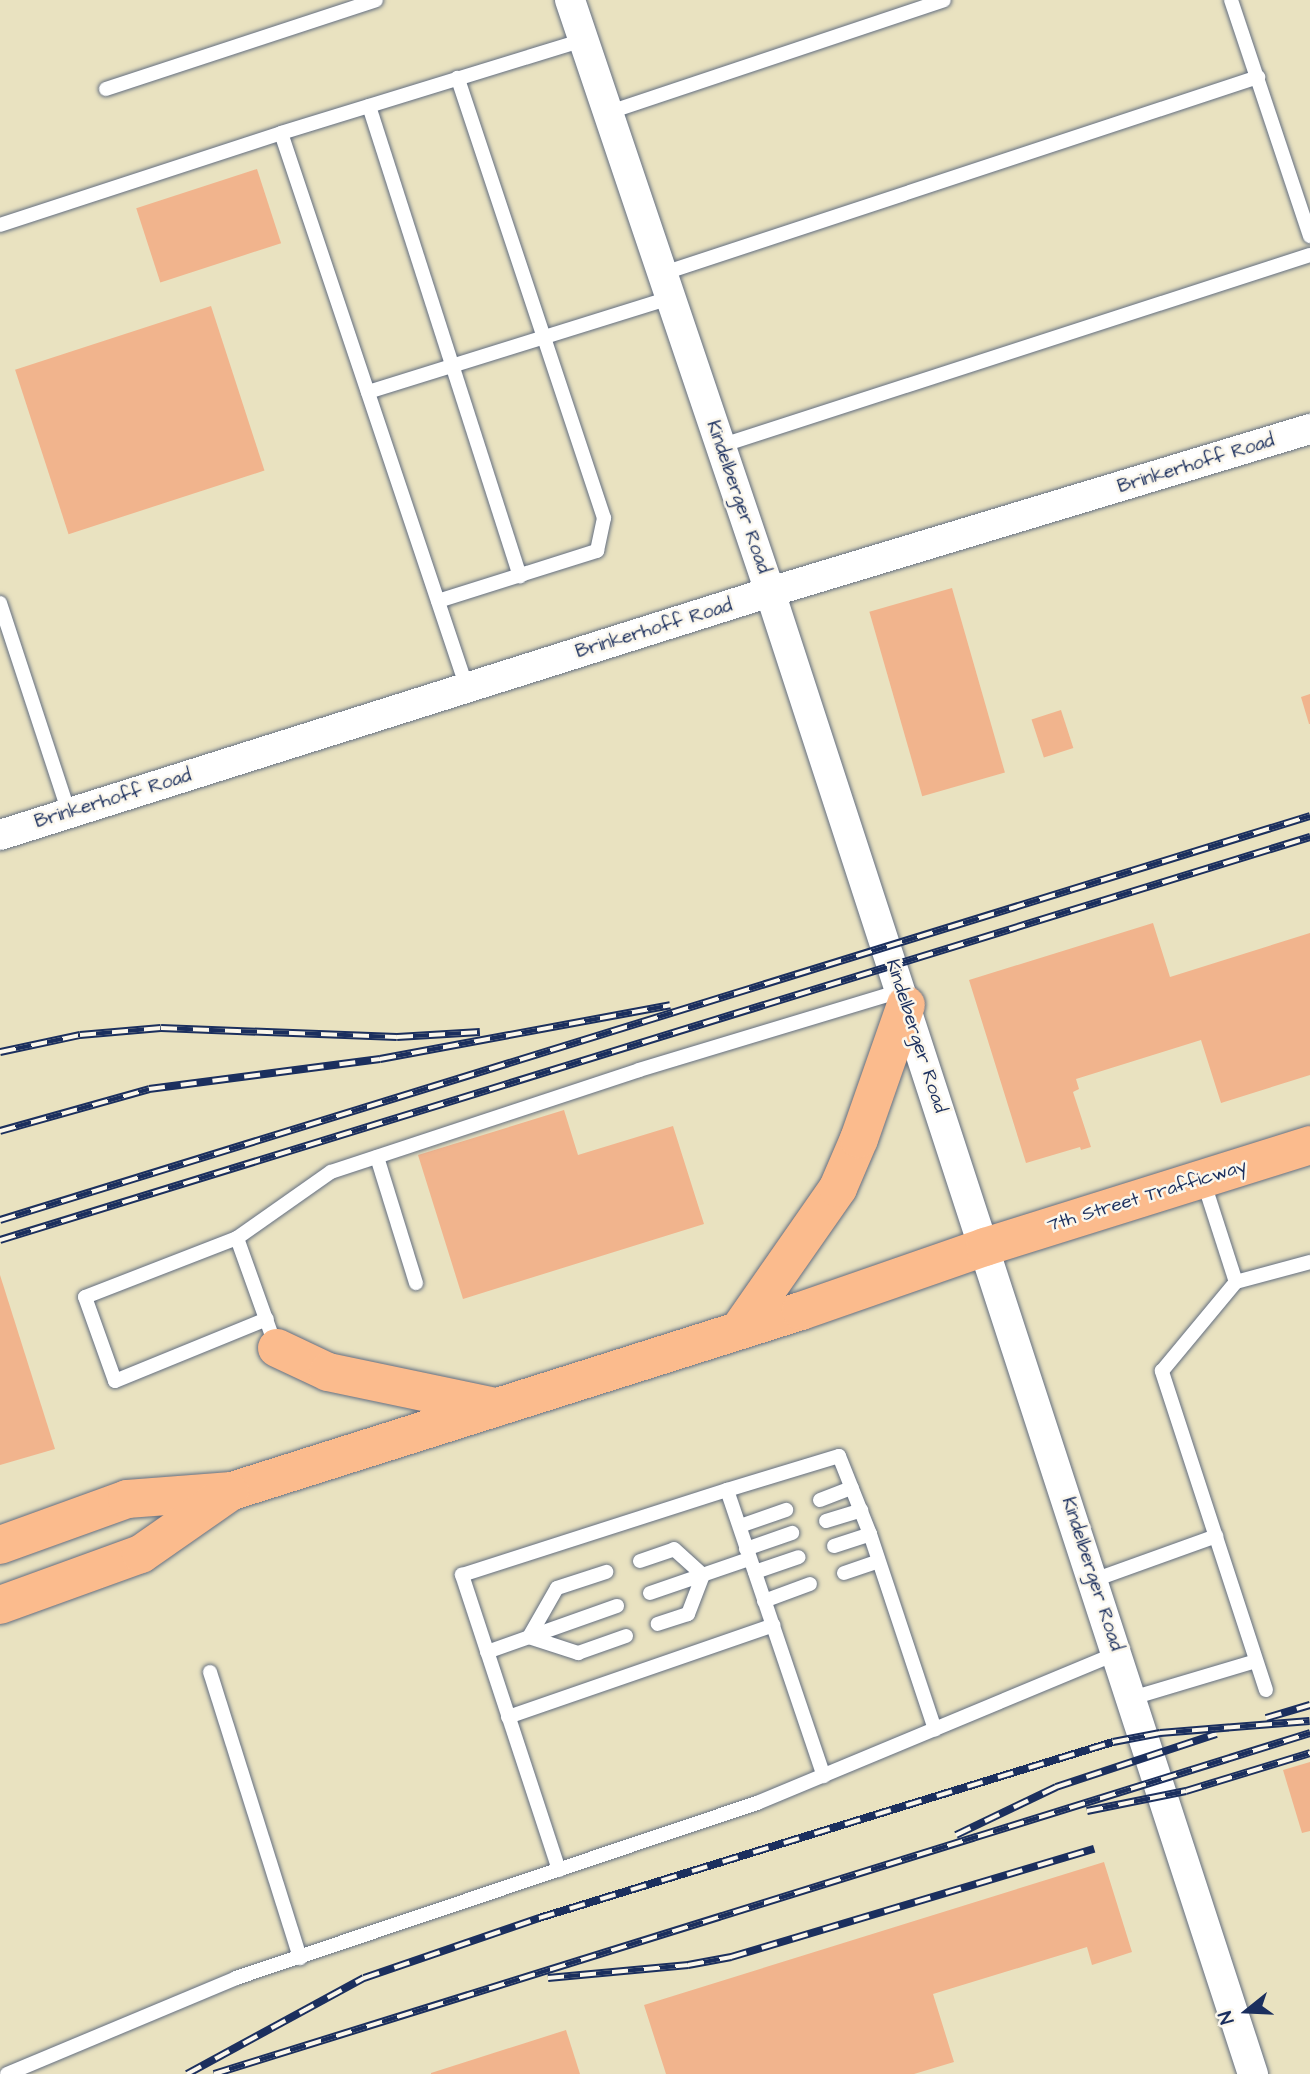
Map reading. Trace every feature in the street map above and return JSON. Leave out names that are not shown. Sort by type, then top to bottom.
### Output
[{"type":"main road","points":[[739,1330],[838,1188],[859,1139],[903,998]]},
{"type":"main road","name":"7th Street Trafficway","points":[[232,1491],[498,1408],[985,1247],[1310,1145]]},
{"type":"main road","points":[[272,1334],[328,1372],[498,1408]]},
{"type":"main road","points":[[0,1545],[127,1499],[232,1491]]},
{"type":"main road","points":[[0,1605],[141,1554],[232,1491]]},
{"type":"street","name":"Kindelberger Road","points":[[577,3],[583,40],[771,593],[1253,2074]]},
{"type":"street","name":"Brinkerhoff Road","points":[[0,835],[771,593],[1310,429]]},
{"type":"lane","points":[[106,89],[376,0]]},
{"type":"lane","points":[[607,113],[944,0]]},
{"type":"lane","points":[[1231,0],[1310,236]]},
{"type":"lane","points":[[0,225],[583,40]]},
{"type":"lane","points":[[438,601],[597,551],[604,518],[458,78]]},
{"type":"lane","points":[[368,393],[546,337],[665,286],[1258,78]]},
{"type":"lane","points":[[369,106],[520,576]]},
{"type":"lane","points":[[281,134],[467,688]]},
{"type":"lane","points":[[720,446],[1310,255]]},
{"type":"lane","points":[[0,603],[69,813]]},
{"type":"lane","points":[[237,1238],[272,1334],[115,1381],[85,1297],[237,1238],[331,1172],[639,1070],[903,998]]},
{"type":"lane","points":[[377,1157],[415,1283]]},
{"type":"lane","points":[[1202,1179],[1236,1282]]},
{"type":"lane","points":[[1266,1689],[1162,1371],[1236,1282],[1310,1262]]},
{"type":"lane","points":[[559,1870],[462,1575],[839,1456],[870,1534],[935,1729]]},
{"type":"lane","points":[[820,1500],[852,1488]]},
{"type":"lane","points":[[727,1490],[824,1776]]},
{"type":"lane","points":[[740,1527],[786,1510]]},
{"type":"lane","points":[[826,1521],[860,1510]]},
{"type":"lane","points":[[650,1593],[750,1560],[792,1533]]},
{"type":"lane","points":[[834,1546],[870,1534]]},
{"type":"lane","points":[[1094,1580],[1216,1536]]},
{"type":"lane","points":[[640,1561],[674,1549],[703,1575]]},
{"type":"lane","points":[[750,1560],[799,1558]]},
{"type":"lane","points":[[844,1573],[878,1561]]},
{"type":"lane","points":[[529,1637],[557,1588],[606,1572]]},
{"type":"lane","points":[[659,1624],[688,1614],[703,1575]]},
{"type":"lane","points":[[764,1601],[810,1584]]},
{"type":"lane","points":[[487,1651],[617,1606]]},
{"type":"lane","points":[[508,1717],[774,1625]]},
{"type":"lane","points":[[529,1637],[578,1653],[626,1636]]},
{"type":"lane","points":[[8,2074],[236,1978],[757,1803],[1118,1653]]},
{"type":"lane","points":[[1132,1698],[1256,1661]]},
{"type":"lane","points":[[210,1672],[300,1958]]},
{"type":"building","points":[[257,169],[281,243],[160,282],[136,208]]},
{"type":"building","points":[[211,306],[264,471],[69,534],[15,370]]},
{"type":"building","points":[[952,588],[1005,773],[922,796],[869,612]]},
{"type":"building","points":[[1310,694],[1310,724],[1309,724],[1301,697]]},
{"type":"building","points":[[1061,710],[1073,748],[1044,758],[1032,720]]},
{"type":"building","points":[[1153,923],[1170,977],[1310,933],[1310,1075],[1221,1103],[1201,1040],[1076,1079],[1079,1089],[1073,1092],[1091,1147],[1081,1150],[1080,1147],[1026,1163],[969,980]]},
{"type":"building","points":[[564,1110],[578,1155],[673,1126],[704,1224],[463,1299],[418,1155]]},
{"type":"building","points":[[0,1275],[55,1449],[0,1465]]},
{"type":"building","points":[[1310,1762],[1310,1831],[1302,1833],[1283,1770]]},
{"type":"building","points":[[1104,1862],[1132,1952],[1092,1965],[1087,1947],[933,1994],[954,2062],[914,2074],[666,2074],[644,2005]]},
{"type":"building","points":[[566,2030],[580,2074],[431,2074],[431,2073]]},
{"type":"railway","points":[[0,1220],[1310,816]]},
{"type":"railway","points":[[0,1240],[1310,837]]},
{"type":"railway","points":[[0,1131],[149,1089],[380,1059],[670,1005]]},
{"type":"railway","points":[[0,1052],[80,1035],[161,1028],[397,1037],[480,1032]]},
{"type":"railway","points":[[1266,1718],[1310,1705]]},
{"type":"railway","points":[[187,2074],[364,1978],[539,1918],[1113,1742],[1160,1733],[1310,1721]]},
{"type":"railway","points":[[214,2074],[1310,1733]]},
{"type":"railway","points":[[956,1835],[1056,1787],[1216,1734]]},
{"type":"railway","points":[[1087,1811],[1186,1791],[1310,1753]]},
{"type":"railway","points":[[548,1978],[688,1965],[731,1957],[1094,1849]]}]
